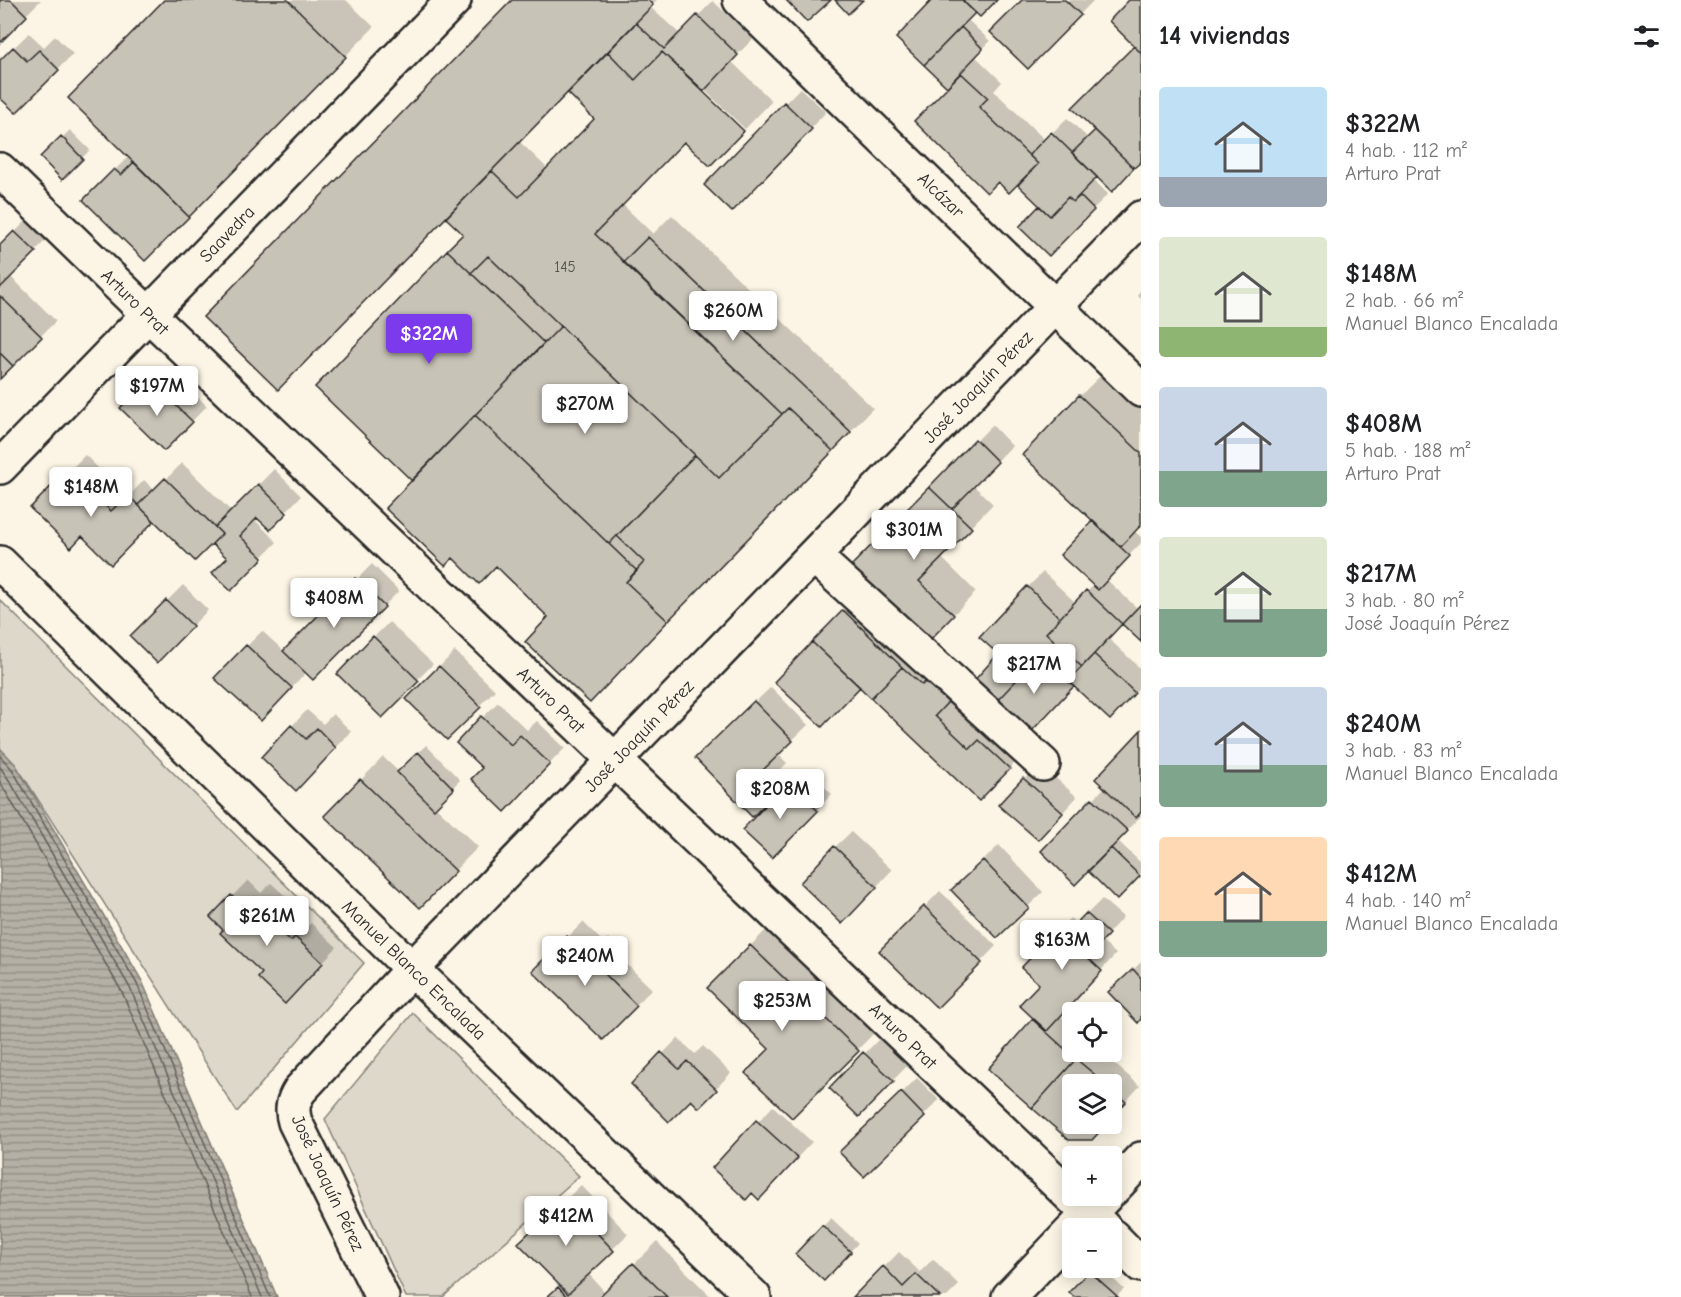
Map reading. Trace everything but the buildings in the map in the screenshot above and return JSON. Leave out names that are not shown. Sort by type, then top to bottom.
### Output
[{"type":"street","name":"Saavedra","points":[[0,467],[454,0]]},
{"type":"street","name":"Alcázar","points":[[741,0],[1141,390]]},
{"type":"street","name":"Arturo Prat","points":[[0,170],[1089,1218]]},
{"type":"street","name":"José Joaquín Pérez","points":[[382,1297],[296,1122],[292,1107],[300,1090],[412,969],[1141,218]]},
{"type":"street","points":[[814,556],[1043,764]]},
{"type":"street","name":"Manuel Blanco Encalada","points":[[0,563],[412,969],[754,1297]]},
{"type":"street","points":[[1122,1180],[1141,1160]]},
{"type":"street","name":"Arturo Prat","points":[[1122,1248],[1141,1265]]},
{"type":"street","points":[[1009,1297],[1062,1250]]},
{"type":"shaded area","points":[[0,600],[364,963],[237,1112],[23,776],[0,751]]},
{"type":"shaded area","points":[[413,1013],[579,1176],[443,1297],[406,1297],[325,1119]]},
{"type":"water","points":[[0,748],[16,765],[142,981],[277,1297],[0,1297]]}]
